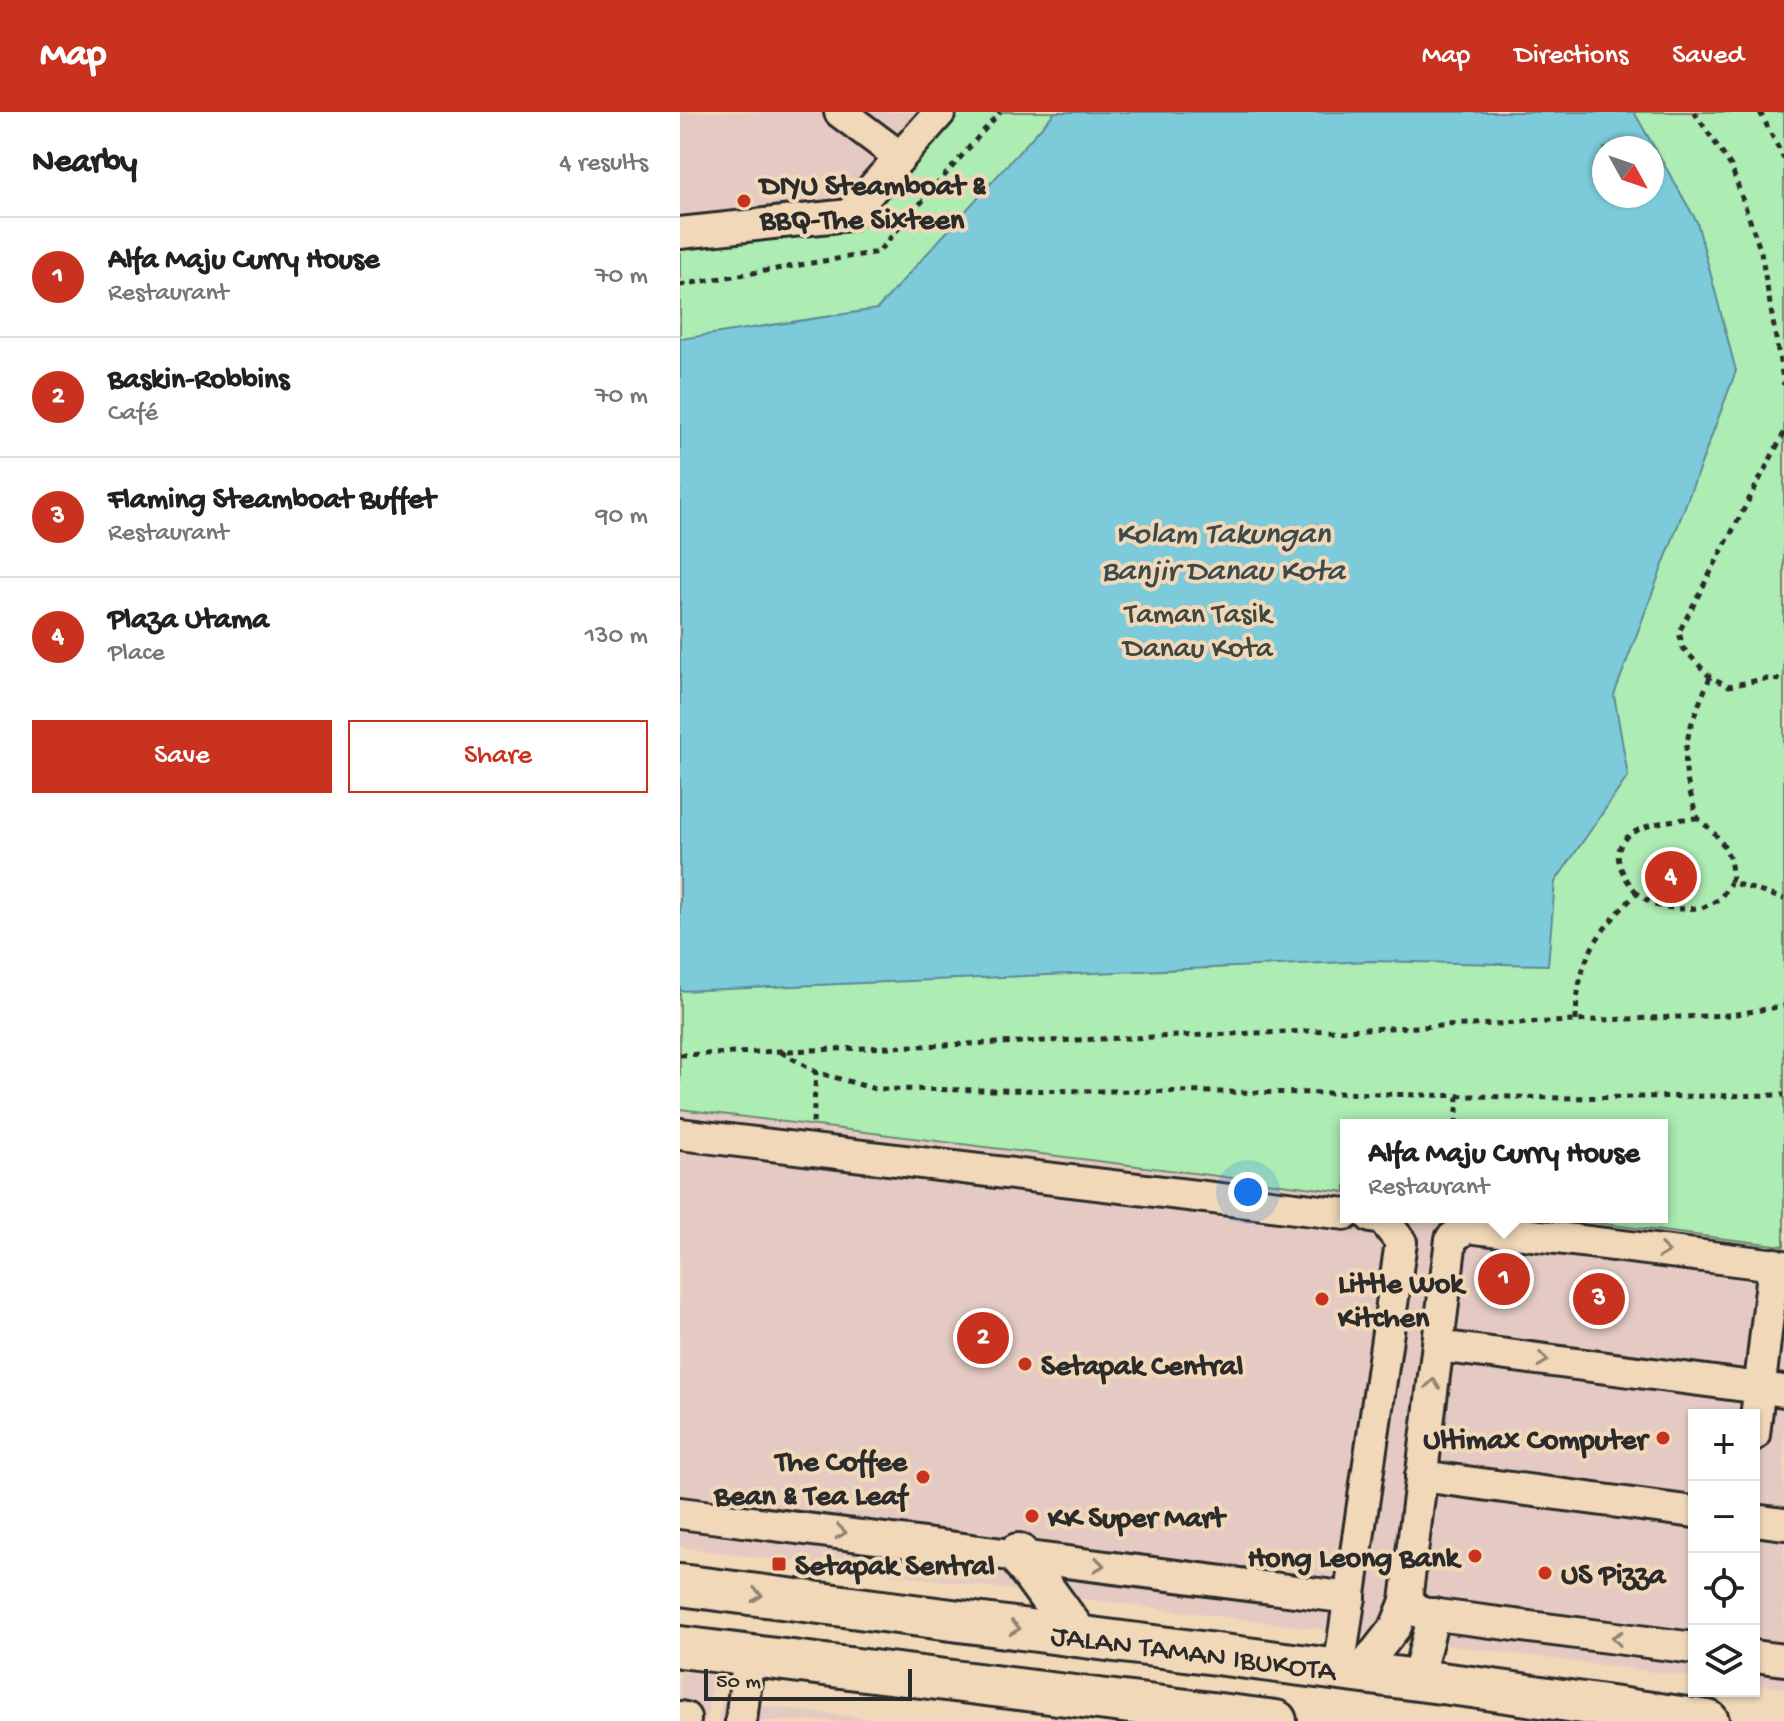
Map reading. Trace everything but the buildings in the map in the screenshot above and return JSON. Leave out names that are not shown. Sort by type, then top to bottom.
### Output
[{"type":"main road","points":[[1018,1554],[1078,1636]]},
{"type":"main road","name":"JALAN TAMAN IBUKOTA","points":[[680,1585],[1350,1671],[1708,1721]]},
{"type":"main road","name":"JALAN TAMAN IBUKOTA","points":[[680,1647],[1276,1721]]},
{"type":"street","points":[[840,112],[900,157]]},
{"type":"street","points":[[680,233],[849,215],[940,112]]},
{"type":"street","points":[[680,1134],[1340,1213]]},
{"type":"street","points":[[1350,1671],[1350,1598],[1401,1242],[1386,1223]]},
{"type":"street","points":[[1350,1671],[1396,1626],[1406,1601],[1451,1239],[1467,1227],[1779,1265],[1772,1389],[1760,1420]]},
{"type":"street","points":[[1438,1346],[1772,1389]]},
{"type":"street","points":[[1421,1476],[1688,1511]]},
{"type":"street","points":[[680,1513],[1350,1598]]},
{"type":"street","points":[[1760,1521],[1784,1524]]},
{"type":"street","points":[[1406,1601],[1421,1613],[1688,1647]]},
{"type":"street","points":[[1417,1680],[1434,1614]]},
{"type":"street","points":[[741,1721],[749,1655]]},
{"type":"street","points":[[1760,1657],[1784,1660]]},
{"type":"path","points":[[1694,112],[1731,166],[1761,252],[1784,385]]},
{"type":"path","points":[[1760,112],[1784,159]]},
{"type":"path","points":[[1784,433],[1679,632],[1683,648],[1710,677],[1729,686],[1764,679],[1784,680]]},
{"type":"path","points":[[1698,818],[1651,823],[1625,841],[1618,851],[1617,863],[1623,877],[1637,893],[1654,905],[1678,909],[1702,908],[1720,899],[1731,882],[1733,868],[1727,850],[1698,818],[1687,781],[1684,754],[1688,732],[1710,677]]},
{"type":"path","points":[[1731,882],[1784,899]]},
{"type":"path","points":[[1576,1021],[1576,990],[1590,951],[1604,926],[1637,893]]},
{"type":"path","points":[[680,1055],[1731,1015],[1784,1006]]},
{"type":"path","points":[[781,1052],[816,1072],[875,1089],[1458,1097],[1784,1095]]},
{"type":"path","points":[[1456,1119],[1458,1097]]},
{"type":"shaded area","points":[[680,112],[951,112],[859,228],[680,243]]},
{"type":"shaded area","points":[[680,1104],[1340,1188],[1340,1223],[1614,1223],[1784,1245],[1784,1688],[1760,1685],[1760,1409],[1688,1409],[1688,1676],[680,1547]]},
{"type":"shaded area","points":[[680,1672],[714,1675],[706,1721],[680,1721]]},
{"type":"shaded area","points":[[722,1701],[890,1721],[719,1721]]},
{"type":"green space","name":"Kolam Takungan Banjir Danau Kota","points":[[951,112],[1784,112],[1784,1246],[1597,1223],[1668,1223],[1668,1119],[1340,1119],[1340,1191],[680,1109],[680,243],[859,228]]},
{"type":"water","name":"Kolam Takungan Banjir Danau Kota","points":[[1055,112],[1634,112],[1648,136],[1592,136],[1592,208],[1664,208],[1664,164],[1697,222],[1736,371],[1614,695],[1628,776],[1555,882],[1548,965],[1371,961],[680,991],[680,339],[877,309]]},
{"type":"place","name":"DIYU Steamboat & BBQ-The Sixteen","points":[[744,201]]},
{"type":"place","name":"Plaza Utama","points":[[1671,877]]},
{"type":"place","name":"Alfa Maju Curry House","points":[[1504,1279]]},
{"type":"place","name":"Little Wok Kitchen","points":[[1322,1299]]},
{"type":"place","name":"Flaming Steamboat Buffet","points":[[1599,1299]]},
{"type":"place","name":"Baskin-Robbins","points":[[983,1338]]},
{"type":"place","name":"Setapak Central","points":[[1025,1364]]},
{"type":"place","name":"Ultimax Computer","points":[[1663,1438]]},
{"type":"place","name":"The Coffee Bean & Tea Leaf","points":[[923,1477]]},
{"type":"place","name":"KK Super Mart","points":[[1032,1516]]},
{"type":"place","name":"Hong Leong Bank","points":[[1475,1556]]},
{"type":"place","name":"Setapak Sentral","points":[[779,1564]]},
{"type":"place","name":"US Pizza","points":[[1545,1573]]},
{"type":"park label","name":"Taman Tasik Danau Kota","points":[[1198,629]]}]
